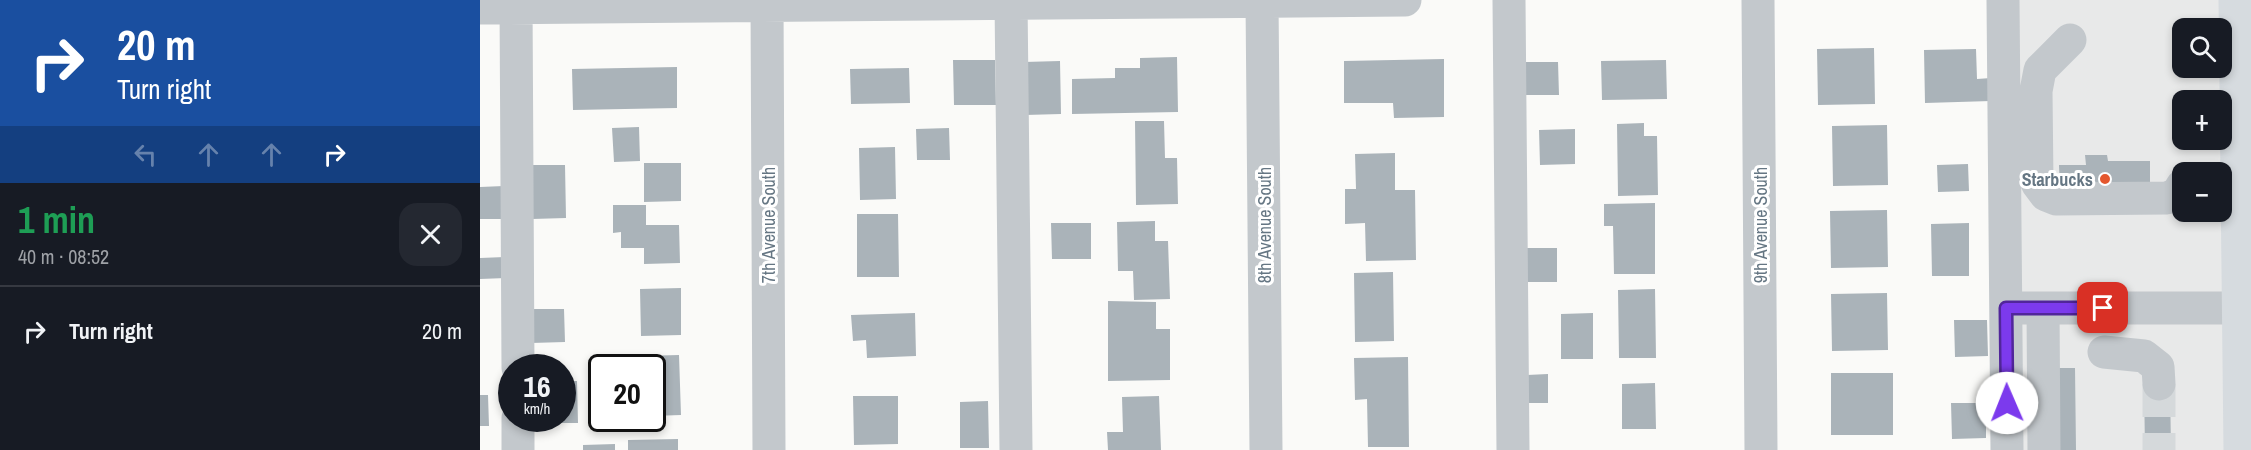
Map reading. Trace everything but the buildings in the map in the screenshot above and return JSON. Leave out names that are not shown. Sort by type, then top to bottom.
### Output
[{"type":"highway","points":[[2235,0],[2240,450]]},
{"type":"street","points":[[480,8],[516,4],[1405,0]]},
{"type":"street","points":[[1509,0],[1514,450]]},
{"type":"street","name":"9th Avenue South","points":[[1758,0],[1761,450]]},
{"type":"street","points":[[2003,0],[2007,450]]},
{"type":"street","name":"8th Avenue South","points":[[1262,1],[1266,450]]},
{"type":"street","points":[[1011,2],[1016,450]]},
{"type":"street","name":"7th Avenue South","points":[[767,3],[769,450]]},
{"type":"street","points":[[516,4],[518,354]]},
{"type":"street","points":[[2070,40],[2040,70],[2036,91],[2037,183],[2046,195],[2056,199],[2172,196]]},
{"type":"street","points":[[2006,308],[2238,308]]},
{"type":"street","points":[[2043,308],[2044,450]]},
{"type":"street","points":[[2104,352],[2144,356],[2158,367],[2159,384]]},
{"type":"street","points":[[518,432],[518,450]]},
{"type":"shaded area","points":[[2003,0],[2235,0],[2240,450],[2007,450]]},
{"type":"tunnel","points":[[2159,384],[2159,450]]},
{"type":"place","name":"Starbucks","points":[[2105,179]]},
{"type":"route","points":[[2007,403],[2006,308],[2103,308]]}]
